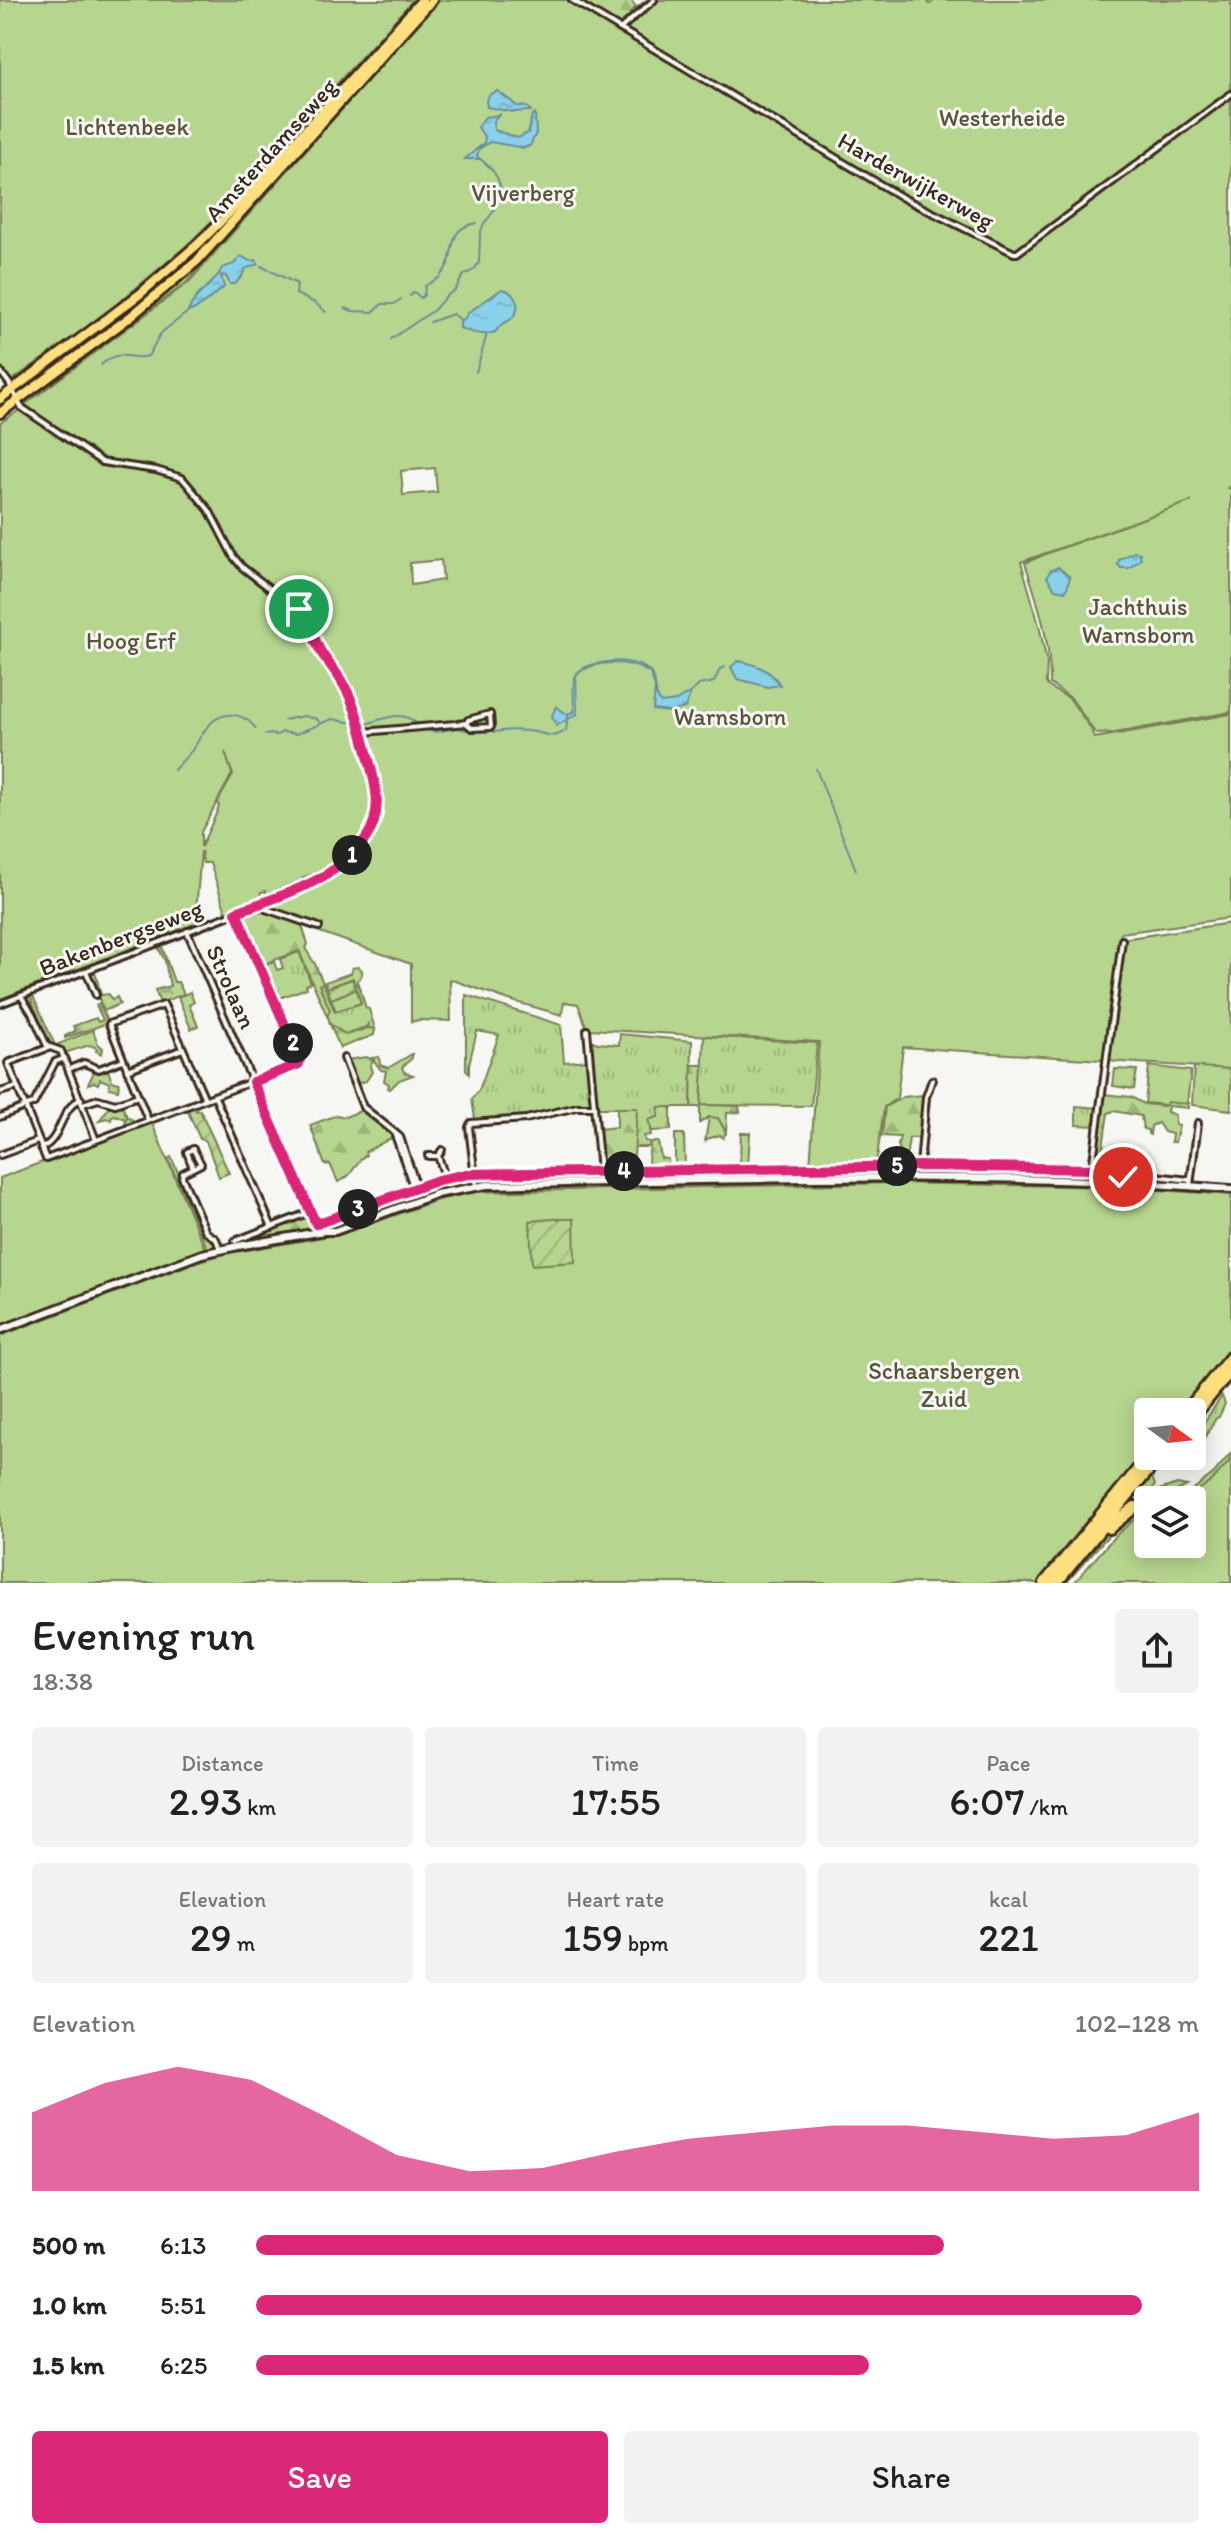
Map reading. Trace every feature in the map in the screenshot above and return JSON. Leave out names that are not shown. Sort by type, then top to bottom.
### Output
[{"type":"highway","points":[[1197,1398],[1231,1357]]},
{"type":"highway","points":[[1206,1401],[1231,1370]]},
{"type":"highway","points":[[1045,1583],[1138,1470]]},
{"type":"highway","points":[[1058,1583],[1149,1470]]},
{"type":"highway","points":[[1058,1583],[1103,1534],[1134,1508]]},
{"type":"main road","name":"Amsterdamseweg","points":[[0,399],[178,262],[228,214],[422,0]]},
{"type":"main road","name":"Amsterdamseweg","points":[[0,413],[176,280],[215,242],[432,0]]},
{"type":"main road","points":[[0,1330],[220,1249],[319,1229],[335,1231],[436,1194],[476,1186],[892,1178],[1190,1182],[1231,1189]]},
{"type":"street","name":"Harderwijkerweg","points":[[572,0],[903,198],[1014,253],[1231,94]]},
{"type":"street","points":[[620,29],[654,0]]},
{"type":"street","points":[[123,307],[130,317]]},
{"type":"street","points":[[0,371],[18,400]]},
{"type":"street","name":"Bakenbergseweg","points":[[0,1004],[303,885],[335,868],[359,848],[372,830],[377,809],[377,793],[363,732],[345,688],[320,651],[304,615],[242,567],[209,510],[187,482],[177,475],[156,470],[106,464],[22,408],[18,400]]},
{"type":"street","points":[[363,732],[467,723],[477,716],[490,714],[491,727],[472,728],[467,723]]},
{"type":"street","points":[[266,909],[268,900]]},
{"type":"street","points":[[255,905],[319,927]]},
{"type":"street","points":[[96,1140],[61,1051],[48,1048],[8,1063],[46,1159],[299,1064],[300,1060],[236,912]]},
{"type":"street","name":"Strolaan","points":[[187,931],[319,1229]]},
{"type":"street","points":[[1092,1169],[1122,940]]},
{"type":"street","points":[[86,971],[96,995]]},
{"type":"street","points":[[21,996],[48,1048]]},
{"type":"street","points":[[148,1120],[109,1024],[163,1005],[205,1099]]},
{"type":"street","points":[[587,1030],[600,1171]]},
{"type":"street","points":[[127,1070],[183,1049]]},
{"type":"street","points":[[0,1117],[34,1103],[55,1062],[65,1058]]},
{"type":"street","points":[[344,1058],[363,1107],[396,1133],[415,1188]]},
{"type":"street","points":[[69,1069],[84,1063],[99,1069],[123,1060]]},
{"type":"street","points":[[920,1166],[926,1097],[932,1080]]},
{"type":"street","points":[[0,1092],[17,1087]]},
{"type":"street","points":[[41,1148],[50,1144],[70,1104],[98,1099],[115,1104],[138,1096]]},
{"type":"street","points":[[215,1097],[272,1227]]},
{"type":"street","points":[[476,1186],[469,1127],[472,1122],[526,1119],[577,1107],[594,1107]]},
{"type":"street","points":[[319,1229],[415,1188],[445,1178],[475,1174],[920,1166],[1092,1169],[1190,1182],[1198,1123]]},
{"type":"street","points":[[0,1155],[38,1141]]},
{"type":"street","points":[[193,1168],[187,1152],[193,1149],[201,1163],[193,1168],[183,1173],[182,1177],[206,1232],[216,1239],[220,1249]]},
{"type":"street","points":[[438,1156],[442,1150]]},
{"type":"street","points":[[428,1156],[438,1156]]},
{"type":"street","points":[[438,1156],[445,1178]]},
{"type":"street","points":[[1123,1172],[1123,1181]]},
{"type":"street","points":[[235,1241],[310,1212]]},
{"type":"green space","name":"Lichtenbeek","points":[[0,0],[413,0],[219,214],[184,248],[100,318],[11,381],[0,370]]},
{"type":"green space","name":"Warnsborn","points":[[439,0],[569,0],[903,199],[1014,254],[1231,96],[1231,486],[1227,488],[1231,488],[1231,712],[1096,734],[1071,698],[1050,684],[1046,638],[1025,563],[1192,501],[1021,562],[1047,663],[1046,683],[1070,699],[1094,738],[1231,714],[1231,918],[1121,933],[1105,1057],[1101,1060],[903,1047],[897,1098],[884,1107],[876,1165],[810,1166],[819,1042],[589,1029],[578,1004],[564,1002],[562,1015],[450,979],[451,1021],[411,1022],[411,964],[263,912],[270,901],[316,881],[315,874],[266,894],[266,891],[261,892],[260,899],[226,912],[210,863],[203,863],[201,851],[195,924],[0,999],[0,423],[21,409],[105,465],[156,471],[182,479],[209,510],[241,568],[286,601],[287,606],[288,600],[242,567],[210,509],[183,477],[156,468],[106,463],[23,406],[189,282]],"holes":[[[435,468],[437,492],[403,495],[401,471]],[[441,560],[443,580],[411,585],[410,563]],[[225,752],[233,775],[217,803],[217,812],[201,847],[201,832],[232,774]]]},
{"type":"green space","points":[[574,0],[631,0],[636,7],[629,14],[646,0],[652,0],[618,27]]},
{"type":"green space","name":"Westerheide","points":[[655,0],[927,0],[929,4],[936,0],[1231,0],[1231,93],[1014,252],[903,197],[638,39],[639,36],[624,27]]},
{"type":"green space","points":[[408,19],[195,259],[129,313],[126,307],[179,263]]},
{"type":"green space","points":[[413,23],[416,25],[287,172],[284,169]]},
{"type":"green space","points":[[254,203],[186,283],[78,363],[132,321]]},
{"type":"green space","points":[[122,310],[127,315],[18,397],[15,392]]},
{"type":"green space","points":[[255,906],[301,923],[308,944],[305,948],[323,983],[319,985],[330,1010],[327,1016],[299,951],[261,965],[239,915]]},
{"type":"green space","points":[[1231,923],[1231,1069],[1107,1061],[1123,939]]},
{"type":"green space","points":[[162,946],[174,982],[178,982],[184,994],[160,1003],[155,990],[170,986],[165,961],[158,947]]},
{"type":"green space","points":[[299,952],[311,983],[306,985],[307,988],[277,999],[262,966],[274,962],[277,970],[283,968],[280,959]]},
{"type":"green space","points":[[352,968],[362,970],[357,981],[375,1029],[368,1028],[369,1022],[366,1027],[345,1034],[330,1024],[319,985],[323,983],[335,1012],[361,1003],[353,978],[327,988],[325,982],[351,973]]},
{"type":"green space","points":[[95,972],[101,995],[109,994],[112,1000],[117,997],[120,1004],[104,1011],[89,975]]},
{"type":"green space","points":[[352,979],[356,989],[331,999],[327,988]]},
{"type":"green space","points":[[356,989],[361,1003],[336,1011],[331,999]]},
{"type":"green space","points":[[190,992],[194,1002],[189,1005],[198,1026],[191,1029],[178,997]]},
{"type":"green space","points":[[32,994],[54,1045],[48,1044],[30,996]]},
{"type":"green space","points":[[466,995],[561,1025],[564,1062],[589,1060],[592,1105],[525,1117],[475,1119],[472,1099],[479,1090],[499,1035],[477,1031],[469,1074],[466,1070]]},
{"type":"green space","points":[[99,1003],[108,1023],[65,1038],[75,1031],[73,1026],[96,1018],[98,1022],[103,1020],[96,1005]]},
{"type":"green space","points":[[330,1024],[346,1035],[368,1028],[375,1029],[374,1035],[340,1048]]},
{"type":"green space","points":[[93,1030],[98,1044],[103,1048],[102,1054],[90,1045],[64,1053],[56,1045]]},
{"type":"green space","points":[[620,1034],[692,1041],[691,1107],[659,1107],[658,1117],[650,1129],[651,1135],[644,1136],[645,1141],[650,1142],[649,1147],[634,1147],[637,1108],[596,1108],[589,1040],[619,1045]]},
{"type":"green space","points":[[704,1036],[817,1043],[811,1106],[701,1105]]},
{"type":"green space","points":[[412,1054],[412,1058],[402,1067],[404,1072],[413,1075],[388,1088],[389,1084],[384,1081],[386,1071],[381,1070],[372,1058],[379,1057],[380,1065],[388,1068]]},
{"type":"green space","points":[[366,1057],[373,1060],[370,1066],[372,1072],[366,1081],[358,1083],[347,1060]]},
{"type":"green space","points":[[692,1065],[703,1065],[701,1105],[739,1106],[740,1112],[727,1113],[726,1132],[718,1118],[709,1117],[700,1123],[700,1107],[691,1107]]},
{"type":"green space","points":[[1149,1066],[1191,1071],[1187,1104],[1145,1103]]},
{"type":"green space","points":[[1194,1066],[1231,1069],[1231,1110],[1192,1105]]},
{"type":"green space","points":[[107,1068],[112,1081],[119,1083],[118,1090],[109,1088],[110,1083],[100,1079],[98,1084],[88,1084],[95,1070]]},
{"type":"green space","points":[[1115,1069],[1137,1070],[1134,1089],[1113,1086]]},
{"type":"green space","points":[[1103,1094],[1131,1097],[1144,1104],[1164,1106],[1166,1101],[1188,1103],[1188,1108],[1168,1106],[1167,1112],[1175,1115],[1175,1125],[1179,1126],[1175,1142],[1171,1142],[1172,1134],[1164,1132],[1158,1123],[1151,1126],[1150,1135],[1148,1130],[1143,1129],[1141,1116],[1114,1111],[1108,1113],[1100,1168],[1094,1167]]},
{"type":"green space","points":[[923,1095],[921,1138],[909,1138],[905,1165],[894,1165],[900,1152],[900,1137],[882,1136],[885,1107],[903,1097]]},
{"type":"green space","points":[[193,1105],[196,1111],[200,1110],[229,1173],[219,1177],[206,1141],[200,1139],[186,1107]]},
{"type":"green space","points":[[122,1106],[127,1117],[135,1121],[127,1124],[126,1119],[115,1115],[111,1120],[106,1118],[99,1121],[109,1107]]},
{"type":"green space","points":[[1076,1106],[1098,1108],[1096,1126],[1076,1125]]},
{"type":"green space","points":[[659,1107],[671,1107],[671,1130],[652,1131],[648,1120],[658,1117]]},
{"type":"green space","points":[[617,1108],[637,1108],[634,1157],[625,1169],[603,1170],[599,1129],[617,1127]]},
{"type":"green space","points":[[363,1110],[395,1136],[365,1152],[366,1155],[351,1173],[338,1182],[330,1164],[325,1165],[310,1125]]},
{"type":"green space","points":[[714,1116],[726,1132],[723,1138],[720,1135],[705,1142],[709,1117]]},
{"type":"green space","points":[[151,1121],[206,1251],[0,1328],[0,1178]]},
{"type":"green space","points":[[741,1133],[750,1133],[748,1167],[743,1167],[740,1160]]},
{"type":"green space","points":[[675,1134],[684,1134],[685,1168],[675,1168]]},
{"type":"green space","points":[[650,1142],[658,1142],[661,1158],[668,1159],[668,1169],[652,1169],[648,1162]]},
{"type":"green space","points":[[171,1157],[205,1232],[213,1238],[217,1248],[208,1250],[168,1159]]},
{"type":"green space","points":[[921,1167],[1091,1170],[1122,1174],[1119,1179],[971,1174],[579,1178],[480,1183],[476,1178],[479,1175]]},
{"type":"green space","points":[[471,1175],[471,1184],[427,1195],[335,1226],[334,1220],[439,1181]]},
{"type":"green space","points":[[839,1183],[655,1186],[655,1184]]},
{"type":"green space","name":"Schaarsbergen Zuid","points":[[894,1183],[1116,1187],[1231,1195],[1231,1350],[1192,1398],[1134,1398],[1134,1467],[1039,1583],[0,1583],[0,1336],[199,1261],[341,1234],[438,1200],[476,1192]]},
{"type":"green space","points":[[310,1216],[311,1225],[315,1226],[314,1230],[258,1240],[256,1234]]},
{"type":"green space","points":[[574,1219],[575,1262],[532,1265],[530,1221]]},
{"type":"green space","points":[[1222,1396],[1225,1404],[1206,1436],[1206,1419]]},
{"type":"green space","points":[[1231,1453],[1218,1475],[1204,1486],[1197,1486]]},
{"type":"green space","points":[[1231,1460],[1231,1583],[1074,1583],[1114,1537],[1134,1520],[1134,1558],[1206,1558],[1204,1486]]},
{"type":"green space","points":[[1158,1470],[1152,1477],[1154,1486],[1143,1486]]},
{"type":"green space","points":[[1134,1497],[1134,1505],[1115,1520]]},
{"type":"green space","points":[[1134,1512],[1063,1583],[1091,1549]]},
{"type":"water","points":[[498,91],[517,106],[527,107],[531,111],[513,112],[487,107],[486,100],[490,94]]},
{"type":"water","points":[[535,114],[536,133],[530,146],[524,148],[490,142],[479,149],[477,156],[480,159],[465,159],[484,143],[485,138],[478,127],[485,117],[499,115],[493,121],[494,130],[518,138],[528,133],[532,115]]},
{"type":"water","points":[[241,256],[250,261],[256,260],[258,264],[245,269],[235,284],[230,284],[226,276],[221,275],[224,287],[198,308],[188,312],[195,299],[215,280],[222,268],[234,264]]},
{"type":"water","points":[[502,289],[511,293],[516,300],[517,310],[511,319],[496,332],[488,334],[460,328],[460,320]]},
{"type":"water","points":[[1134,552],[1140,553],[1141,559],[1129,568],[1118,565],[1119,560]]},
{"type":"water","points":[[1058,567],[1070,577],[1066,591],[1055,589],[1047,577],[1050,571]]},
{"type":"water","points":[[738,661],[762,668],[780,685],[768,687],[737,679],[731,667]]},
{"type":"water","points":[[627,662],[651,673],[661,703],[676,701],[691,692],[685,708],[670,712],[653,710],[655,687],[650,673],[642,669],[613,663],[593,666],[577,674],[594,664]]},
{"type":"water","points":[[576,676],[577,714],[556,726],[552,716],[556,706],[566,714],[574,712]]},
{"type":"waterway","points":[[480,159],[495,174],[500,190],[500,198],[484,223]]},
{"type":"waterway","points":[[441,275],[447,267],[459,231],[477,223]]},
{"type":"waterway","points":[[391,339],[434,310],[455,290],[463,276],[475,269],[479,262],[480,234],[484,223]]},
{"type":"waterway","points":[[261,266],[297,284],[296,294],[326,312]]},
{"type":"waterway","points":[[410,296],[414,292],[421,298],[425,286],[440,277]]},
{"type":"waterway","points":[[345,308],[373,312],[382,304],[394,304],[401,299]]},
{"type":"waterway","points":[[101,365],[114,356],[148,356],[161,333],[189,311]]},
{"type":"waterway","points":[[430,322],[453,314],[461,320]]},
{"type":"waterway","points":[[476,372],[487,334]]},
{"type":"waterway","points":[[689,694],[699,685],[714,682],[720,669],[725,667]]},
{"type":"waterway","points":[[174,770],[217,719],[235,715],[247,720],[256,729]]},
{"type":"waterway","points":[[284,720],[303,716],[319,722]]},
{"type":"waterway","points":[[365,724],[398,716],[417,724]]},
{"type":"waterway","points":[[494,732],[558,735],[566,730],[568,716]]},
{"type":"waterway","points":[[265,734],[296,734],[332,719],[358,724]]},
{"type":"waterway","points":[[425,729],[436,732],[455,728],[466,730]]},
{"type":"waterway","points":[[472,731],[489,732]]},
{"type":"waterway","points":[[816,769],[856,870]]},
{"type":"route","points":[[299,609],[320,651],[341,680],[358,716],[377,793],[372,830],[361,846],[344,861],[326,875],[236,912],[300,1060],[299,1064],[253,1082],[316,1224],[438,1180],[468,1174],[920,1166],[1092,1169],[1123,1172],[1123,1177]]},
{"type":"park label","name":"Vijverberg","points":[[523,193]]},
{"type":"park label","name":"Jachthuis Warnsborn","points":[[1138,621]]},
{"type":"park label","name":"Hoog Erf","points":[[131,641]]}]
